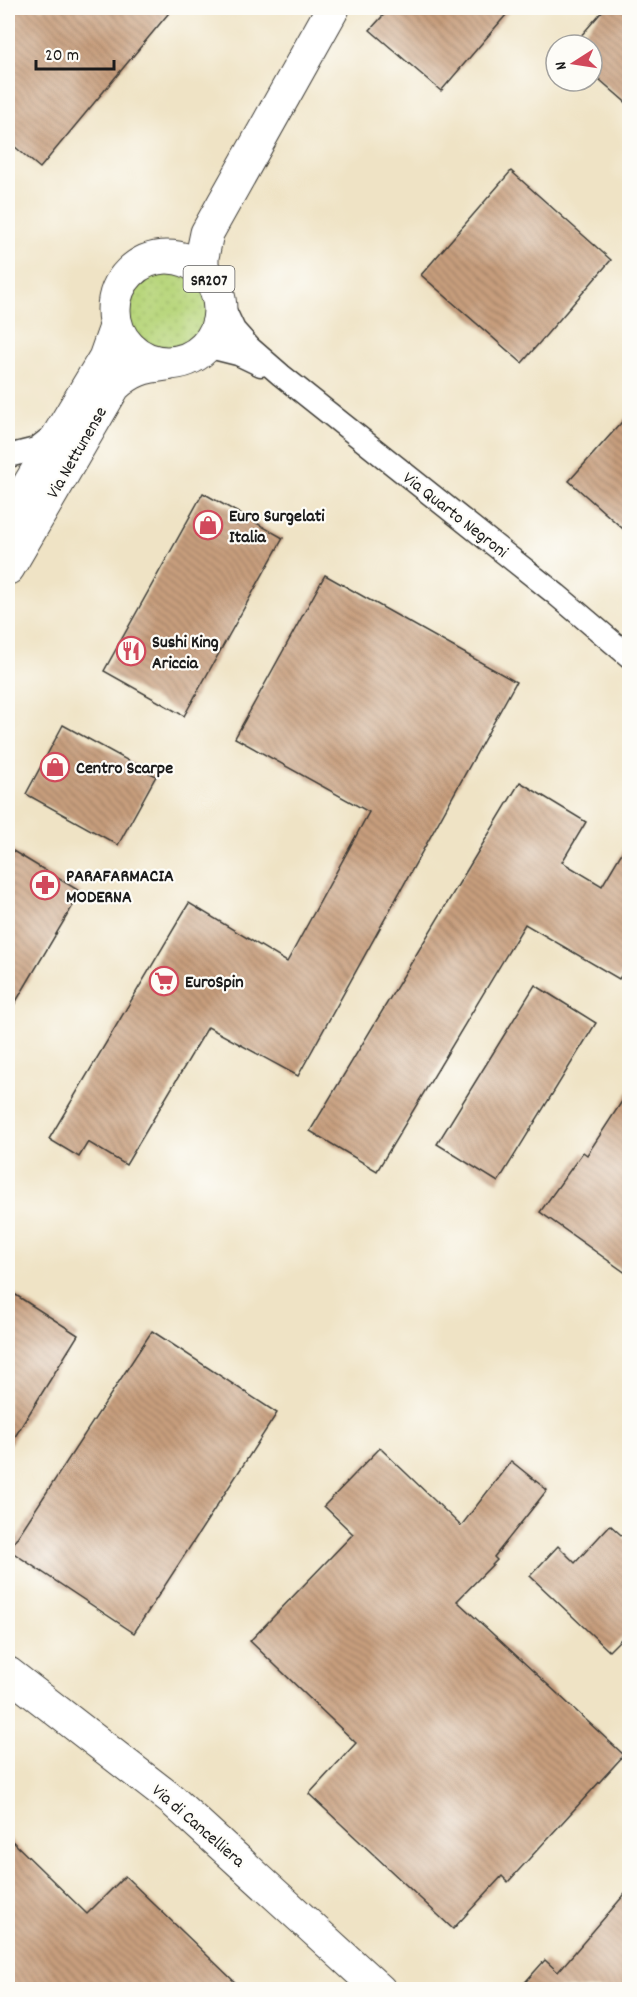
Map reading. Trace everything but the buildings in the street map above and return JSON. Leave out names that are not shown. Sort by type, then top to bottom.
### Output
[{"type":"main road","name":"SR207","points":[[199,274],[207,233],[333,8]]},
{"type":"main road","name":"SR207","points":[[116,327],[113,315],[114,303],[123,279],[131,270],[153,258],[199,274],[220,308],[219,322],[206,346]]},
{"type":"main road","points":[[116,327],[124,342],[135,354],[151,361],[167,364],[182,362],[195,356],[206,346]]},
{"type":"main road","name":"Via Nettunense","points":[[8,520],[105,358],[116,327]]},
{"type":"main road","name":"Via Nettunense","points":[[8,568],[114,386],[134,370],[167,364]]},
{"type":"street","name":"Via Quarto Negroni","points":[[199,274],[234,330],[250,348],[557,595],[630,657]]},
{"type":"street","name":"Via Quarto Negroni","points":[[206,346],[247,358],[281,375]]},
{"type":"street","points":[[8,456],[36,449],[65,425]]},
{"type":"street","name":"Via di Cancelliera","points":[[8,1673],[172,1800],[380,1989]]},
{"type":"green space","points":[[166,262],[185,266],[200,277],[211,292],[215,311],[211,330],[200,345],[185,356],[166,360],[147,356],[132,345],[121,330],[117,311],[121,292],[132,277],[147,266]]},
{"type":"place","name":"Euro Surgelati Italia","points":[[208,525]]},
{"type":"place","name":"Sushi King Ariccia","points":[[131,651]]},
{"type":"place","name":"Centro Scarpe","points":[[55,767]]},
{"type":"place","name":"PARAFARMACIA MODERNA","points":[[45,885]]},
{"type":"place","name":"EuroSpin","points":[[164,981]]}]
